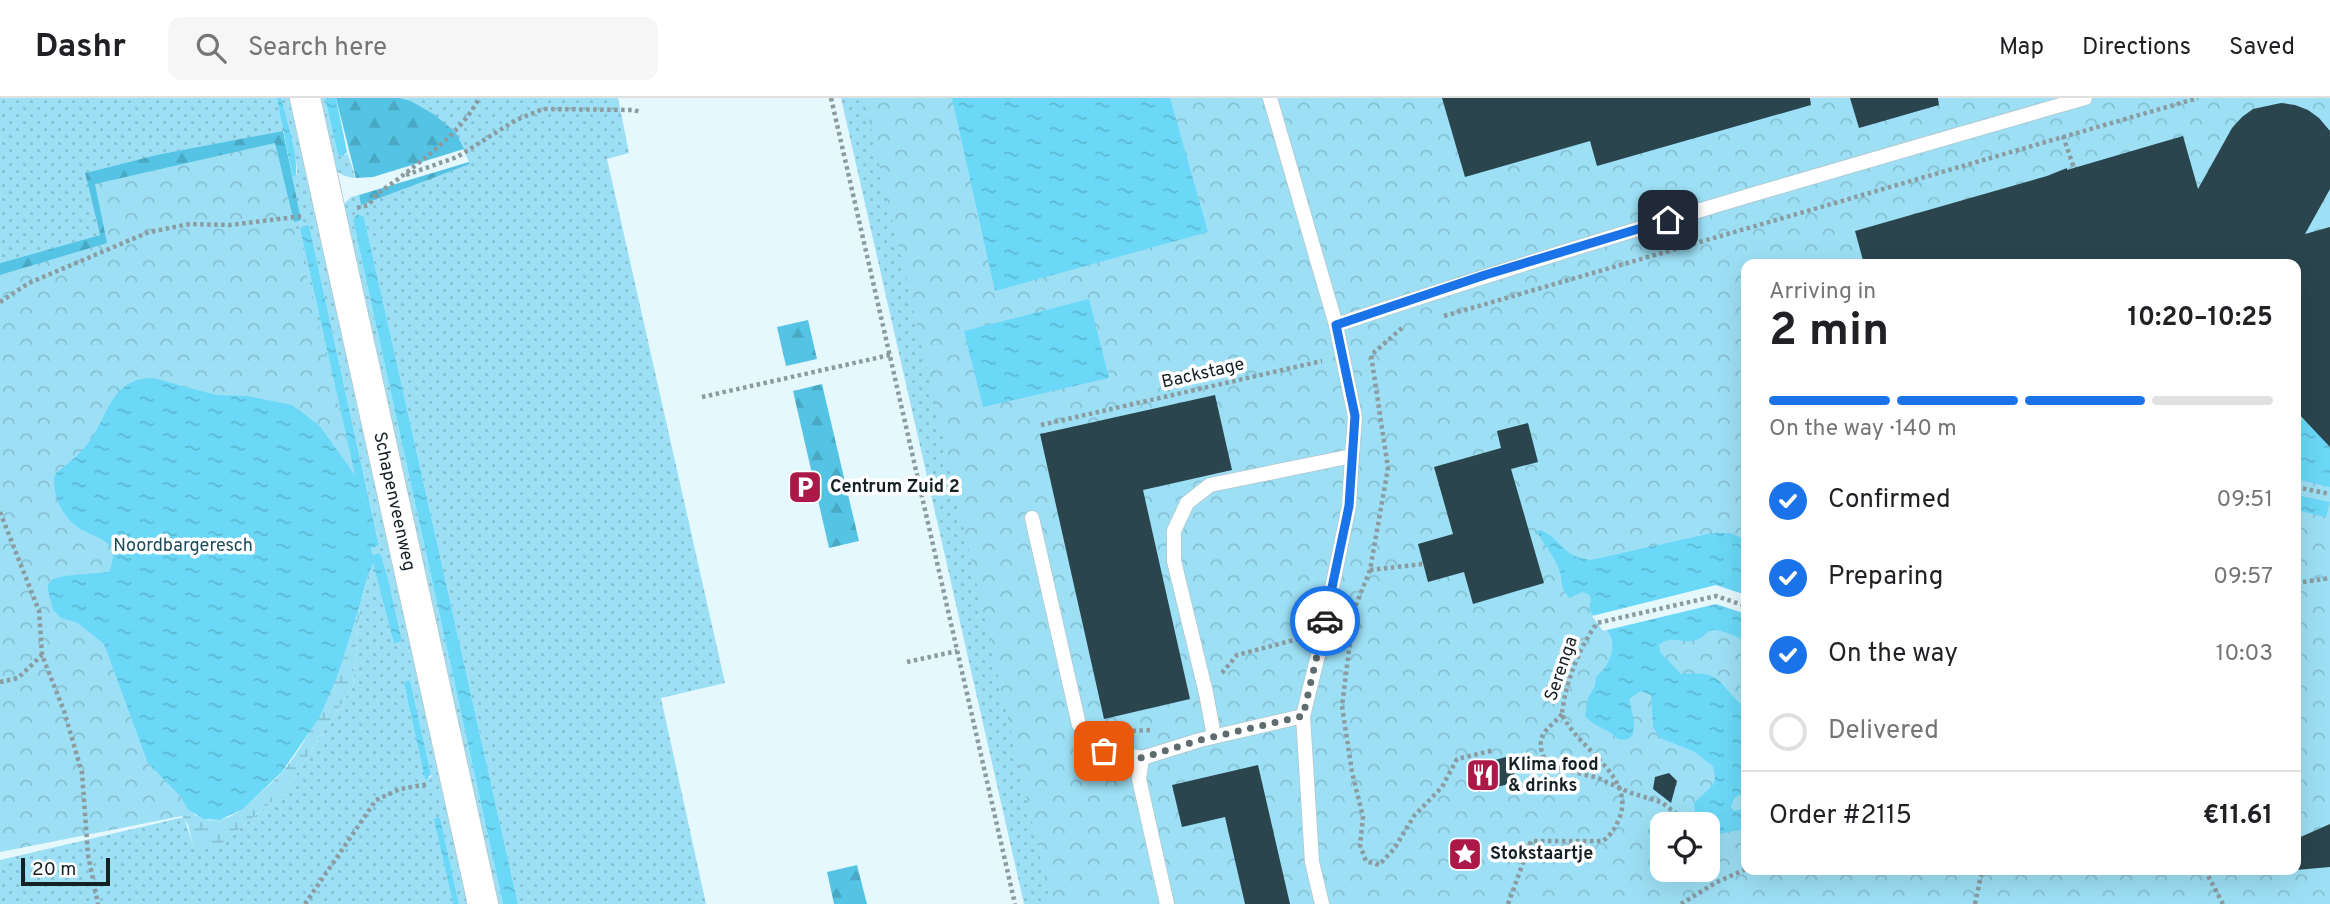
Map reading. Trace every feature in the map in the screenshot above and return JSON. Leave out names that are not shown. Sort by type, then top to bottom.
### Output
[{"type":"street","name":"Schapenveenweg","points":[[304,98],[483,904]]},
{"type":"lane","points":[[1270,98],[1336,325],[1355,416],[1349,506],[1303,716],[1312,862],[1322,904]]},
{"type":"lane","points":[[1336,325],[1485,275],[2085,98]]},
{"type":"lane","points":[[1214,736],[1174,561],[1174,531],[1186,503],[1210,485],[1352,456]]},
{"type":"lane","points":[[1032,518],[1079,724],[1104,751],[1142,758],[1214,736],[1303,716]]},
{"type":"lane","points":[[1142,758],[1139,779],[1167,904]]},
{"type":"path","points":[[0,302],[29,284],[149,232],[190,224],[230,225],[365,207],[375,195],[460,127],[479,98]]},
{"type":"path","points":[[831,98],[1015,904]]},
{"type":"path","points":[[1438,317],[2197,98]]},
{"type":"path","points":[[402,176],[457,158],[516,120],[543,108],[640,112]]},
{"type":"path","points":[[2063,136],[2074,168]]},
{"type":"path","points":[[1413,325],[1400,329],[1371,355],[1388,468],[1370,570],[1354,610],[1342,706],[1350,763],[1363,817],[1360,845],[1366,861],[1379,864],[1394,849],[1414,816],[1442,787],[1457,759],[1494,750]]},
{"type":"path","name":"Backstage","points":[[1041,425],[1342,356],[1362,352],[1371,355]]},
{"type":"path","points":[[702,397],[890,355]]},
{"type":"path","points":[[2301,488],[2330,494]]},
{"type":"path","points":[[0,512],[39,611],[42,655],[64,711],[82,773],[88,855],[98,904]]},
{"type":"path","points":[[1370,570],[1423,564]]},
{"type":"path","points":[[2301,582],[2330,578]]},
{"type":"path","name":"Serenga","points":[[1620,789],[1611,774],[1570,732],[1562,714],[1572,675],[1589,634],[1597,623],[1716,596],[1741,604]]},
{"type":"path","points":[[1328,606],[1354,610]]},
{"type":"path","points":[[1206,693],[1237,655],[1298,639],[1301,626]]},
{"type":"path","points":[[907,662],[957,651]]},
{"type":"path","points":[[0,682],[18,678],[42,655]]},
{"type":"path","points":[[1562,714],[1546,727],[1542,734],[1541,752],[1545,761],[1553,767],[1598,778],[1620,789],[1661,802],[1675,812]]},
{"type":"path","points":[[1113,723],[1128,731],[1157,730]]},
{"type":"path","points":[[305,904],[376,800],[400,789],[456,780]]},
{"type":"path","points":[[1508,904],[1531,841],[1596,842],[1609,836],[1620,816],[1620,789]]},
{"type":"path","points":[[1681,904],[1715,883],[1741,871]]},
{"type":"path","points":[[1975,904],[1981,875]]},
{"type":"path","points":[[2208,875],[2222,904]]},
{"type":"green space","points":[[0,98],[277,98],[285,131],[156,155],[85,173],[100,235],[0,263]]},
{"type":"green space","points":[[281,98],[296,98],[475,904],[459,904],[441,822],[435,819],[453,904],[0,904],[0,860],[184,817],[193,845],[220,845],[286,790],[353,686],[360,605],[373,562],[394,644],[402,641],[381,555],[373,554],[371,547],[379,544],[309,225],[300,229],[356,478],[76,273],[300,220],[292,175],[297,174]],"holes":[[[410,680],[431,777],[425,778],[405,681]]]},
{"type":"green space","points":[[311,98],[325,98],[338,155],[346,155],[347,152],[356,178],[334,169],[327,159],[318,135]]},
{"type":"green space","points":[[336,98],[400,98],[411,101],[435,115],[456,133],[464,149],[373,177],[356,178]]},
{"type":"green space","points":[[400,98],[618,98],[629,153],[607,159],[725,683],[661,698],[706,904],[518,904],[364,217],[356,215],[353,220],[503,904],[490,904],[342,206],[351,197],[359,195],[361,204],[470,164],[456,133],[411,101]]},
{"type":"green space","points":[[841,98],[881,98],[1129,904],[1024,904]]},
{"type":"green space","points":[[864,98],[2330,98],[2330,904],[1051,904]]},
{"type":"green space","points":[[283,131],[301,220],[218,247],[0,328],[0,263],[100,235],[85,173],[156,155]]},
{"type":"green space","name":"Noordbargeresch","points":[[275,143],[375,558],[316,718],[243,804],[0,852],[0,275],[107,243],[95,184]]},
{"type":"green space","points":[[469,162],[470,164],[361,205],[359,195]]},
{"type":"green space","points":[[808,320],[817,359],[786,366],[777,327]]},
{"type":"green space","points":[[822,384],[859,541],[829,548],[793,391]]},
{"type":"green space","points":[[360,605],[353,686],[286,790],[220,845],[193,845],[188,825],[154,769],[181,803],[202,818],[224,819],[243,809],[285,769],[310,731],[338,669]]},
{"type":"green space","points":[[857,865],[867,904],[834,904],[827,872]]},
{"type":"water","points":[[277,98],[281,98],[292,139],[296,162],[295,177],[292,175]]},
{"type":"water","points":[[325,98],[336,98],[347,152],[343,156],[338,155]]},
{"type":"water","points":[[952,98],[1170,98],[1208,232],[995,291]]},
{"type":"water","points":[[357,214],[364,217],[518,904],[503,904],[353,220]]},
{"type":"water","points":[[309,225],[379,545],[371,548],[372,555],[381,555],[402,641],[394,644],[373,563],[337,677],[319,718],[282,772],[243,809],[220,820],[203,819],[188,809],[181,797],[148,763],[104,644],[78,623],[61,618],[53,610],[48,584],[53,579],[109,572],[113,561],[109,545],[76,526],[66,516],[57,498],[54,477],[87,444],[120,390],[139,380],[153,378],[216,395],[248,396],[292,405],[319,425],[355,475],[300,229]]},
{"type":"water","points":[[1089,299],[1109,378],[983,407],[964,331]]},
{"type":"water","points":[[2306,418],[2312,428],[2330,443],[2330,487],[2301,480],[2301,420]]},
{"type":"water","points":[[2301,496],[2330,502],[2326,517],[2301,511]]},
{"type":"water","points":[[1536,531],[1548,534],[1568,552],[1591,560],[1712,533],[1730,533],[1741,538],[1741,639],[1715,630],[1696,640],[1668,640],[1659,645],[1660,652],[1681,674],[1706,674],[1713,677],[1741,704],[1741,796],[1734,799],[1731,807],[1734,811],[1741,809],[1741,830],[1720,834],[1720,812],[1695,812],[1694,803],[1713,785],[1713,766],[1693,751],[1660,738],[1653,727],[1651,695],[1641,691],[1629,699],[1634,726],[1631,737],[1626,740],[1618,739],[1585,716],[1596,677],[1611,655],[1611,636],[1607,630],[1603,631],[1589,609],[1591,598],[1588,594],[1582,592],[1569,598],[1566,594],[1558,566]]},
{"type":"water","points":[[410,680],[431,774],[427,779],[404,684]]},
{"type":"water","points":[[439,817],[459,904],[453,904],[434,819]]},
{"type":"pier","points":[[1716,585],[1741,593],[1741,612],[1716,604],[1603,631],[1592,616]]},
{"type":"building","points":[[1442,98],[1810,98],[1811,105],[1597,166],[1590,141],[1465,177]]},
{"type":"building","points":[[1850,98],[1938,98],[1939,105],[1859,128]]},
{"type":"building","points":[[2281,103],[2295,105],[2319,118],[2330,131],[2330,189],[2305,234],[2330,227],[2330,447],[2301,416],[2301,259],[1863,259],[1855,231],[2183,136],[2198,189],[2232,128],[2253,109]]},
{"type":"building","points":[[1215,395],[1232,470],[1143,490],[1190,699],[1104,719],[1040,434]]},
{"type":"building","points":[[1528,423],[1538,462],[1511,469],[1544,583],[1473,604],[1464,572],[1428,582],[1418,544],[1453,534],[1434,467],[1501,448],[1497,431]]},
{"type":"building","points":[[1510,756],[1516,782],[1478,792],[1472,766]]},
{"type":"building","points":[[1258,765],[1290,904],[1245,904],[1225,817],[1182,827],[1172,785]]},
{"type":"building","points":[[1669,773],[1677,781],[1671,803],[1653,789],[1655,777]]},
{"type":"building","points":[[2330,824],[2330,867],[2301,870],[2301,837]]},
{"type":"way so far","points":[[1104,751],[1142,758],[1200,740],[1303,716],[1325,621]]},
{"type":"place","name":"Centrum Zuid 2","points":[[805,487]]},
{"type":"place","name":"Klima food & drinks","points":[[1483,775]]},
{"type":"place","name":"Stokstaartje","points":[[1465,854]]},
{"type":"route","points":[[1325,621],[1349,506],[1355,416],[1336,325],[1485,275],[1668,220]]}]
